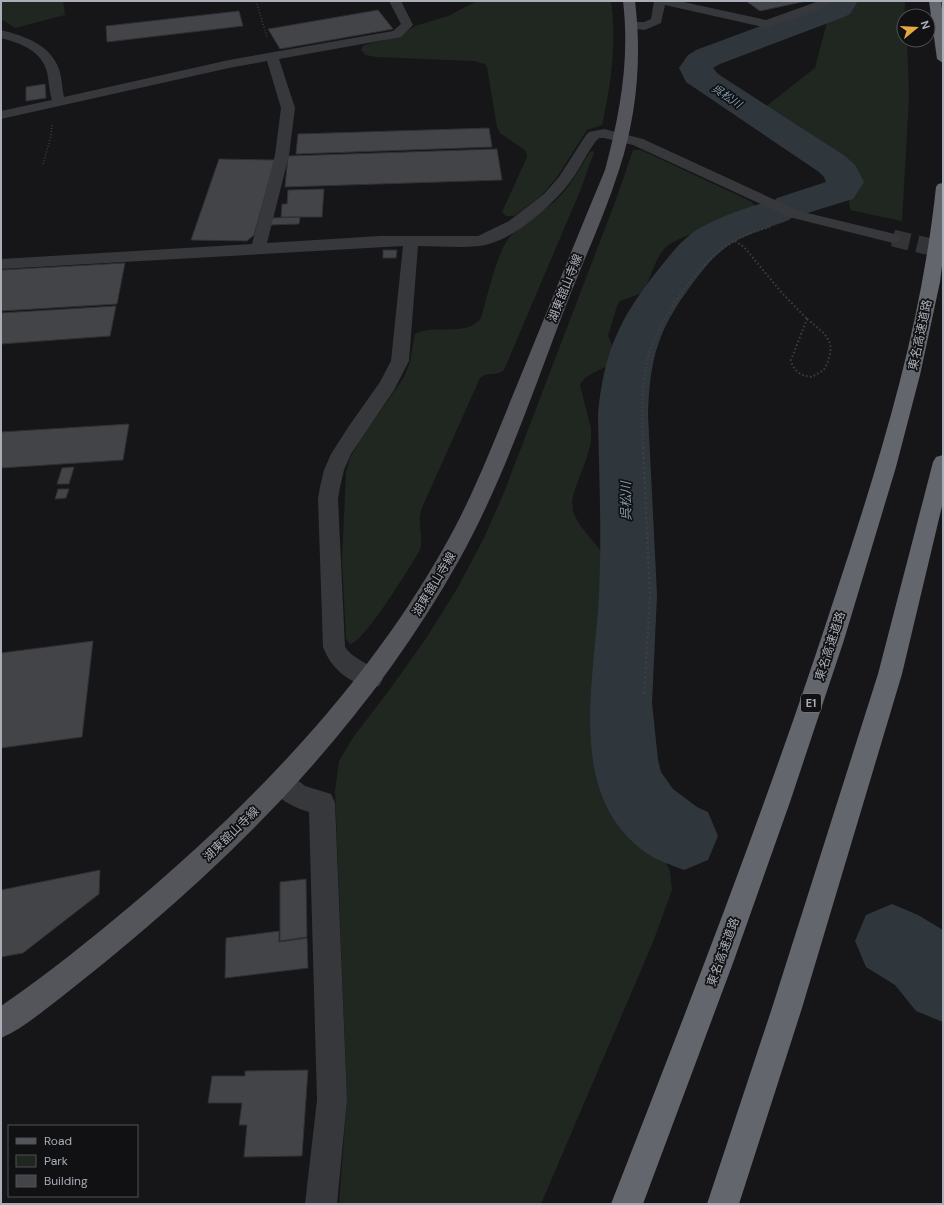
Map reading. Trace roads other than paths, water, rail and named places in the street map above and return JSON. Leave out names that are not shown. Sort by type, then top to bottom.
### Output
[{"type":"highway","points":[[935,1],[943,59]]},
{"type":"highway","name":"東名高速道路","points":[[627,1204],[715,976],[829,651],[902,415],[930,290],[942,212],[943,187]]},
{"type":"highway","points":[[723,1204],[787,1008],[890,674],[943,462]]},
{"type":"main road","name":"湖東舘山寺線","points":[[1,1023],[84,961],[157,902],[222,845],[282,783],[328,732],[371,679],[407,628],[438,580],[464,534],[484,490],[603,195],[621,136],[631,81],[632,25],[629,1]]},
{"type":"street","points":[[1,115],[272,56],[397,34],[407,25],[395,1]]},
{"type":"street","points":[[632,25],[645,26],[657,21],[662,1],[767,24],[817,7],[826,1]]},
{"type":"street","points":[[1,34],[28,43],[45,55],[53,70],[54,103]]},
{"type":"street","points":[[259,248],[260,237],[282,155],[288,108],[272,56]]},
{"type":"street","points":[[1,264],[411,240],[466,242],[491,238],[548,198],[565,179],[593,135],[621,136],[638,142],[798,215],[892,238]]},
{"type":"street","points":[[371,679],[344,664],[338,657],[334,647],[328,499],[332,476],[340,456],[351,436],[395,375],[400,360],[411,240]]},
{"type":"street","points":[[282,783],[298,796],[322,803],[332,1100],[321,1204]]},
{"type":"waterway","name":"呉松川","points":[[791,206],[839,191],[845,182],[842,173],[832,164],[706,81],[698,75],[696,68],[700,62],[708,57],[833,11],[839,8],[843,1]]},
{"type":"waterway","name":"呉松川","points":[[684,836],[673,831],[649,812],[633,787],[625,760],[621,703],[628,595],[623,414],[625,384],[631,356],[640,330],[653,306],[695,252],[706,242],[720,233],[775,212]]},
{"type":"waterway","name":"呉松川","points":[[892,941],[921,959],[933,970],[943,984]]},
{"type":"tunnel","points":[[893,238],[943,250]]}]
